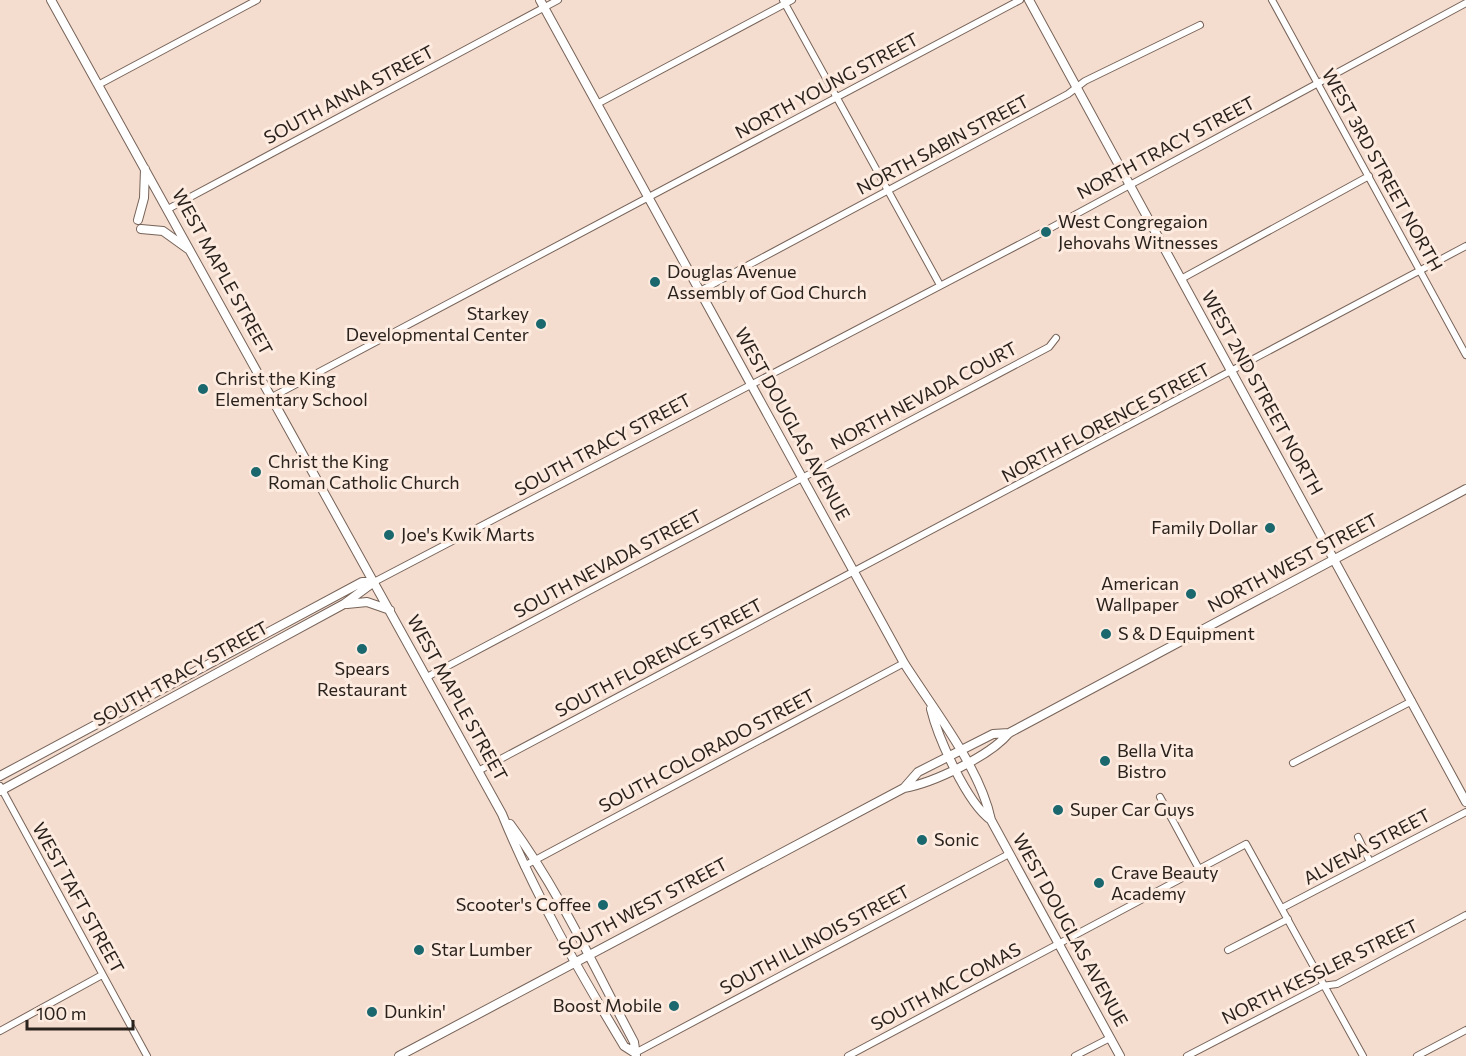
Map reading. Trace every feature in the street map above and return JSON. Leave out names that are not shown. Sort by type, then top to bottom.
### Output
[{"type":"street","name":"WEST MAPLE STREET","points":[[51,0],[502,814],[524,866],[573,962],[624,1046],[635,1054]]},
{"type":"street","points":[[98,85],[257,0]]},
{"type":"street","name":"SOUTH ANNA STREET","points":[[168,209],[542,4],[558,0]]},
{"type":"street","name":"NORTH YOUNG STREET","points":[[272,397],[1020,0]]},
{"type":"street","name":"WEST 2ND STREET NORTH","points":[[1029,0],[1466,802]]},
{"type":"street","name":"WEST 3RD STREET NORTH","points":[[1272,0],[1466,355]]},
{"type":"street","points":[[597,104],[787,1],[837,98],[940,285]]},
{"type":"street","name":"NORTH TRACY STREET","points":[[752,385],[1466,3]]},
{"type":"street","name":"WEST DOUGLAS AVENUE","points":[[542,4],[904,663],[960,751],[986,800],[991,820],[1120,1056]]},
{"type":"street","name":"NORTH SABIN STREET","points":[[700,291],[889,191],[1085,81],[1200,25]]},
{"type":"street","points":[[145,168],[144,198],[139,225],[163,231],[192,251]]},
{"type":"street","points":[[1181,279],[1369,176]]},
{"type":"street","name":"NORTH FLORENCE STREET","points":[[854,573],[1466,246]]},
{"type":"street","name":"NORTH NEVADA COURT","points":[[802,478],[1049,348],[1056,338]]},
{"type":"street","name":"SOUTH TRACY STREET","points":[[1,789],[344,604],[374,582],[752,385]]},
{"type":"street","name":"SOUTH NEVADA STREET","points":[[427,677],[802,478]]},
{"type":"street","name":"NORTH WEST STREET","points":[[966,762],[1000,744],[1009,733],[1466,489]]},
{"type":"street","name":"SOUTH FLORENCE STREET","points":[[478,771],[854,573]]},
{"type":"street","name":"SOUTH TRACY STREET","points":[[0,776],[362,582],[374,582]]},
{"type":"street","points":[[344,604],[367,602],[390,610]]},
{"type":"street","name":"SOUTH COLORADO STREET","points":[[524,866],[904,663]]},
{"type":"street","points":[[1293,763],[1412,701]]},
{"type":"street","name":"WEST DOUGLAS AVENUE","points":[[930,705],[934,721],[950,756],[980,812],[991,820]]},
{"type":"street","name":"NORTH WEST STREET","points":[[960,751],[993,734],[1009,733]]},
{"type":"street","name":"SOUTH WEST STREET","points":[[904,788],[918,772],[960,751]]},
{"type":"street","name":"SOUTH WEST STREET","points":[[399,1056],[904,788],[922,784],[966,762]]},
{"type":"street","name":"WEST TAFT STREET","points":[[1,789],[147,1056]]},
{"type":"street","points":[[1160,797],[1199,869]]},
{"type":"street","name":"ALVENA STREET","points":[[1282,908],[1466,812]]},
{"type":"street","name":"WEST MAPLE STREET","points":[[502,814],[535,860],[588,954],[634,1042],[635,1054]]},
{"type":"street","points":[[1358,837],[1370,862]]},
{"type":"street","name":"SOUTH MC COMAS","points":[[848,1056],[1246,844],[1282,908]]},
{"type":"street","name":"SOUTH ILLINOIS STREET","points":[[635,1054],[1009,854]]},
{"type":"street","points":[[548,914],[561,907]]},
{"type":"street","points":[[1282,908],[1363,1056]]},
{"type":"street","name":"NORTH KESSLER STREET","points":[[1187,1056],[1324,986],[1337,984],[1466,915]]},
{"type":"street","points":[[1228,950],[1288,919]]},
{"type":"street","points":[[0,1030],[102,975]]},
{"type":"street","points":[[1417,1056],[1466,1029]]},
{"type":"street","points":[[1075,1056],[1110,1038]]},
{"type":"place","name":"West Congregaion Jehovahs Witnesses","points":[[1046,232]]},
{"type":"place","name":"Douglas Avenue Assembly of God Church","points":[[655,282]]},
{"type":"place","name":"Starkey Developmental Center","points":[[541,324]]},
{"type":"place","name":"Christ the King Elementary School","points":[[203,389]]},
{"type":"place","name":"Christ the King Roman Catholic Church","points":[[256,472]]},
{"type":"place","name":"Family Dollar","points":[[1270,528]]},
{"type":"place","name":"Joe's Kwik Marts","points":[[389,535]]},
{"type":"place","name":"American Wallpaper","points":[[1191,594]]},
{"type":"place","name":"S & D Equipment","points":[[1106,634]]},
{"type":"place","name":"Spears Restaurant","points":[[362,649]]},
{"type":"place","name":"Bella Vita Bistro","points":[[1105,761]]},
{"type":"place","name":"Super Car Guys","points":[[1058,810]]},
{"type":"place","name":"Sonic","points":[[922,840]]},
{"type":"place","name":"Crave Beauty Academy","points":[[1099,883]]},
{"type":"place","name":"Scooter's Coffee","points":[[603,905]]},
{"type":"place","name":"Star Lumber","points":[[419,950]]},
{"type":"place","name":"Boost Mobile","points":[[674,1006]]},
{"type":"place","name":"Dunkin'","points":[[372,1012]]}]
